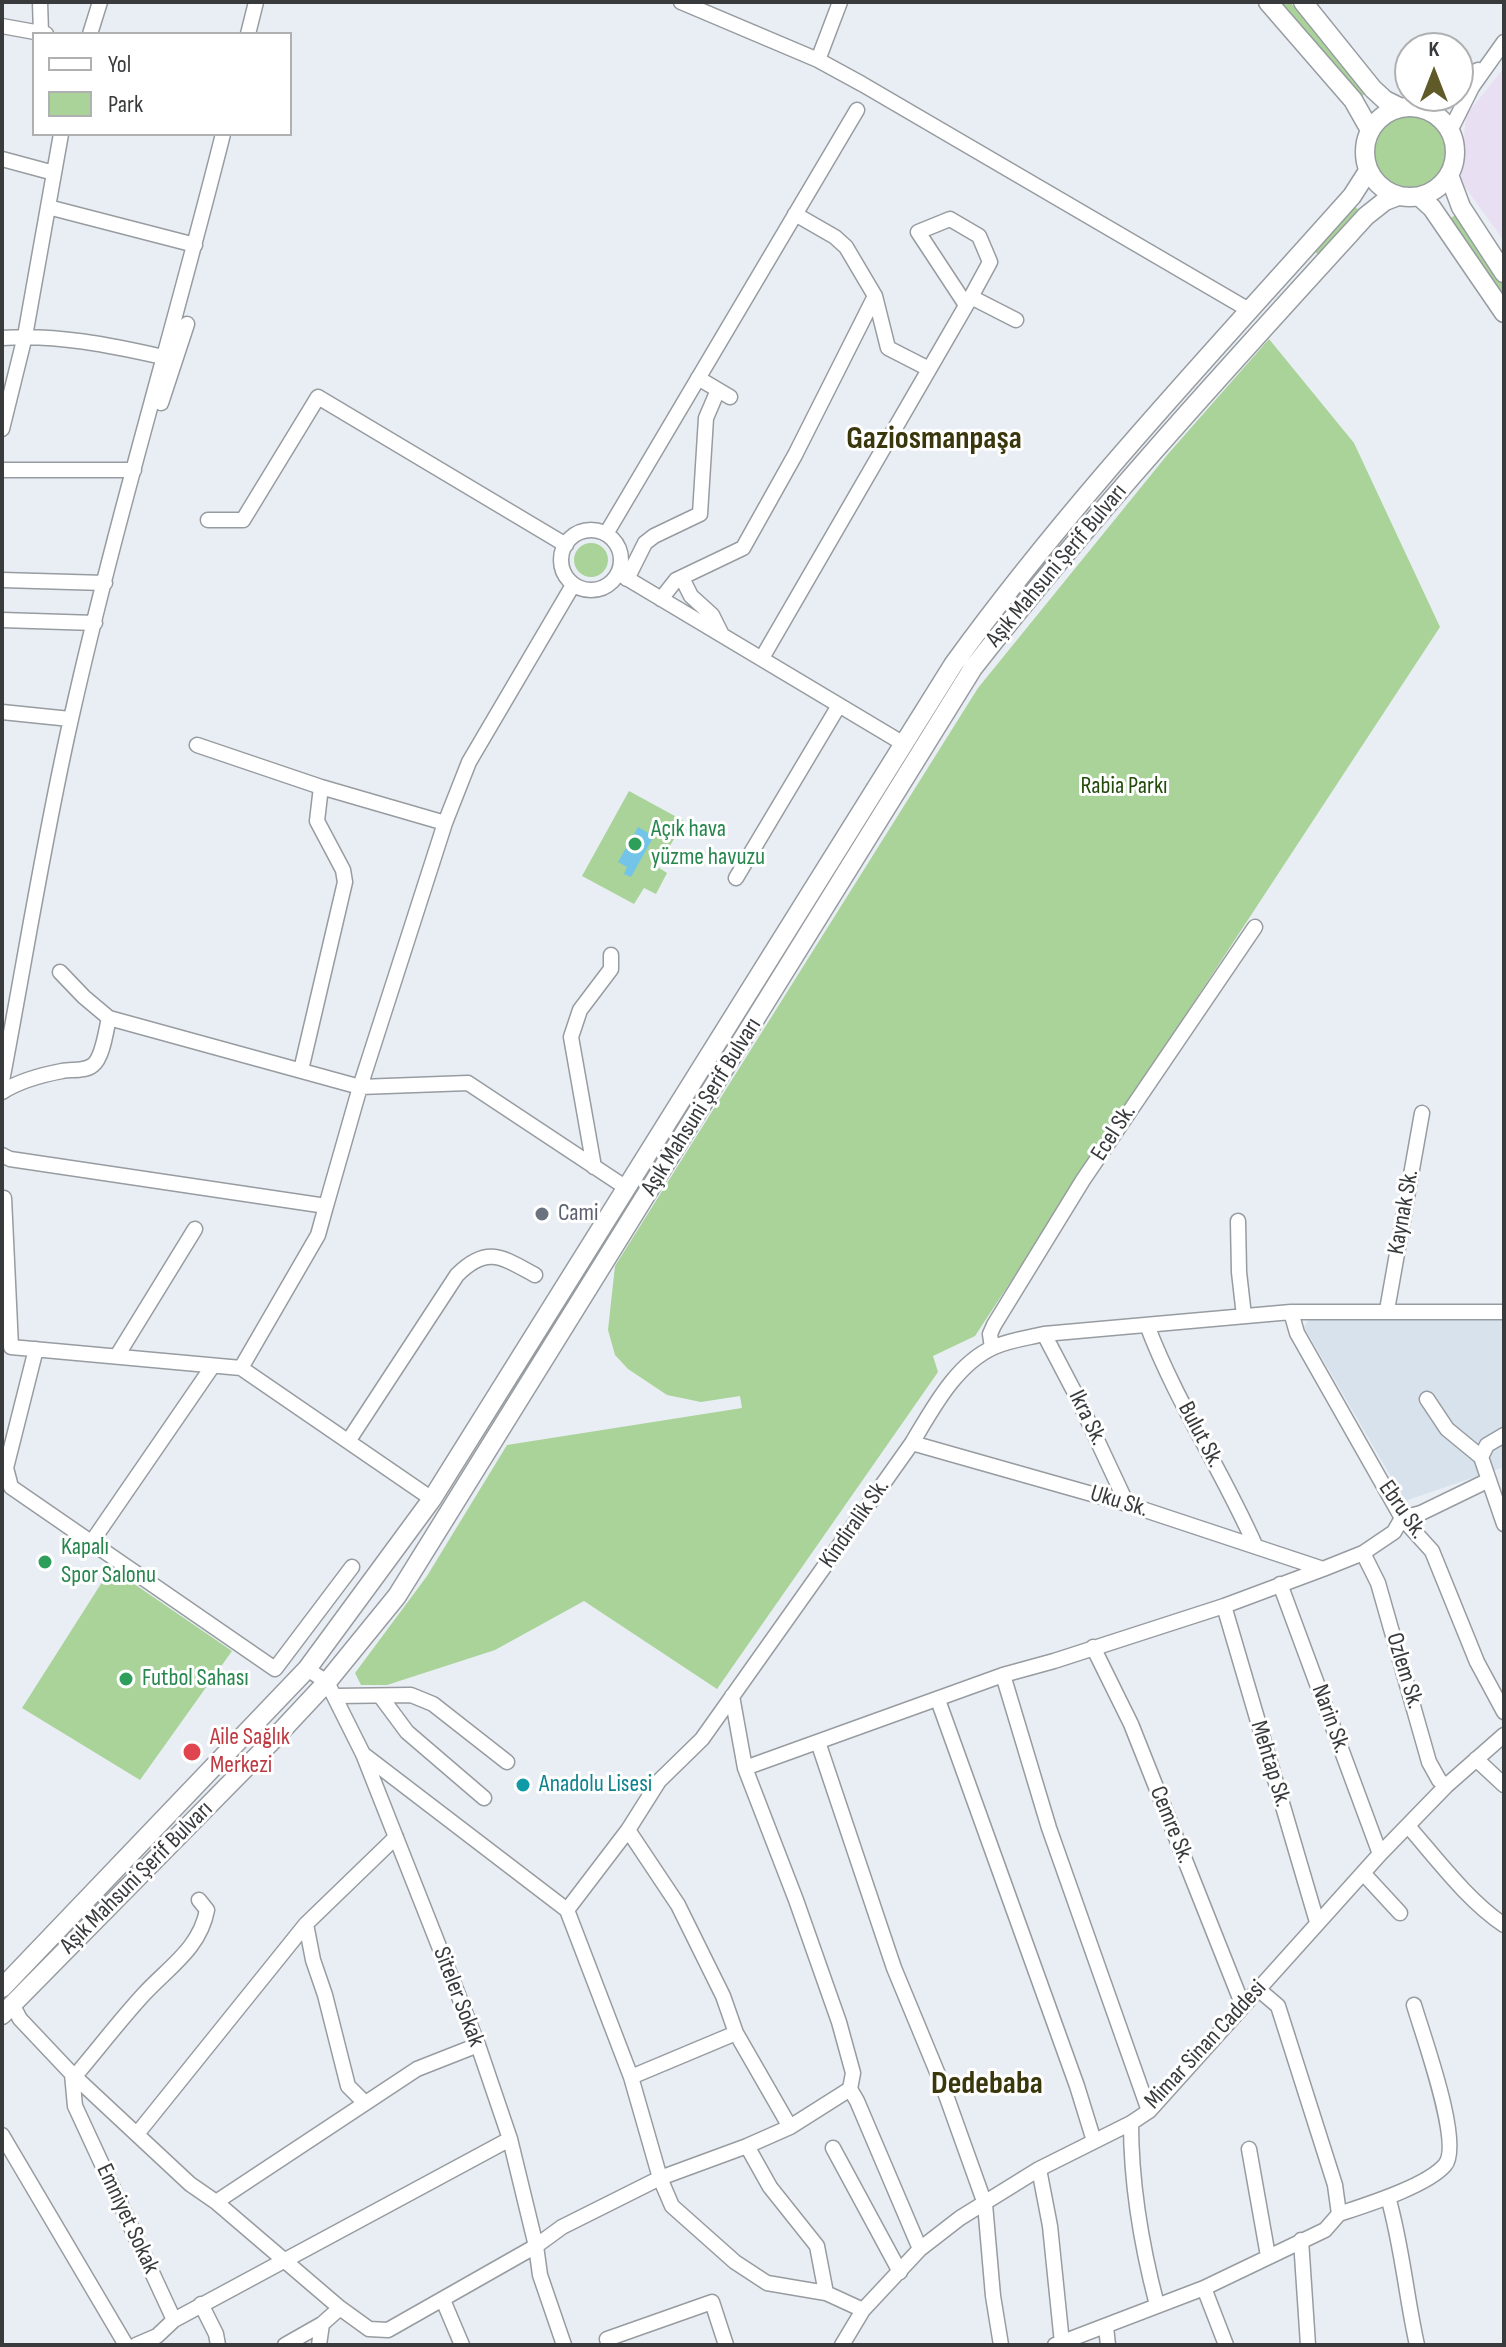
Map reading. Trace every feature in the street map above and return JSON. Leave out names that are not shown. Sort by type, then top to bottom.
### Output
[{"type":"main road","points":[[1268,2],[1353,100],[1370,130]]},
{"type":"main road","points":[[1303,2],[1373,89],[1394,104]]},
{"type":"main road","points":[[1394,111],[1383,115],[1370,130],[1365,146],[1368,171],[1380,187],[1398,196],[1420,197],[1437,189],[1449,175],[1455,149],[1450,131],[1437,116],[1428,112]]},
{"type":"main road","name":"Aşık Mahsuni Şerif Bulvarı","points":[[2,1988],[307,1669],[432,1499],[953,665],[995,607],[1068,519],[1352,196],[1368,171]]},
{"type":"main road","points":[[1449,175],[1463,210],[1504,273]]},
{"type":"main road","name":"Aşık Mahsuni Şerif Bulvarı","points":[[7,2010],[200,1815],[331,1689],[397,1596],[973,668],[1042,579],[1180,420],[1366,216],[1385,201],[1398,196]]},
{"type":"main road","points":[[1420,197],[1432,208],[1504,313]]},
{"type":"street","points":[[40,2],[44,32]]},
{"type":"street","points":[[91,32],[100,2]]},
{"type":"street","points":[[248,32],[256,2]]},
{"type":"street","points":[[681,2],[818,60],[1249,310]]},
{"type":"street","points":[[818,60],[840,2]]},
{"type":"street","points":[[2,26],[38,32]]},
{"type":"street","points":[[1474,72],[1500,48]]},
{"type":"street","points":[[1450,131],[1472,87],[1500,48]]},
{"type":"street","points":[[606,534],[857,110]]},
{"type":"street","points":[[2,429],[25,336],[61,136]]},
{"type":"street","points":[[2,1081],[70,719],[222,136]]},
{"type":"street","points":[[2,159],[54,173]]},
{"type":"street","points":[[48,207],[195,245]]},
{"type":"street","points":[[795,214],[835,237],[846,247],[875,296],[888,348],[929,369]]},
{"type":"street","points":[[762,658],[969,301],[990,262],[979,236],[950,219],[918,232],[969,301],[1016,320]]},
{"type":"street","points":[[661,599],[666,589],[682,578],[743,548],[795,455],[875,296]]},
{"type":"street","points":[[161,403],[187,324]]},
{"type":"street","points":[[2,338],[25,336],[100,343],[163,357]]},
{"type":"street","points":[[622,576],[620,552],[606,534],[582,532],[566,545],[561,556],[562,566],[573,585],[596,590],[622,576],[645,543],[654,536],[698,517],[706,418],[724,394],[698,378]]},
{"type":"street","points":[[208,520],[243,520],[318,397],[566,545]]},
{"type":"street","points":[[2,470],[134,470]]},
{"type":"street","points":[[622,576],[904,744]]},
{"type":"street","points":[[682,578],[691,596],[712,615],[722,635]]},
{"type":"street","points":[[2,580],[105,583]]},
{"type":"street","points":[[241,1368],[318,1235],[360,1087],[445,823],[469,762],[573,585]]},
{"type":"street","points":[[2,620],[95,623]]},
{"type":"street","points":[[736,878],[838,707]]},
{"type":"street","points":[[2,712],[70,719]]},
{"type":"street","points":[[197,745],[321,787],[445,823]]},
{"type":"street","points":[[301,1070],[345,882],[343,870],[317,821],[321,787]]},
{"type":"street","name":"Ecel Sk.","points":[[992,1348],[990,1334],[994,1325],[1083,1180],[1255,927]]},
{"type":"street","points":[[594,1167],[571,1037],[580,1010],[611,969],[611,955]]},
{"type":"street","points":[[60,972],[109,1018],[360,1087],[468,1083],[625,1187]]},
{"type":"street","points":[[2,1092],[14,1084],[93,1065],[98,1059],[109,1018]]},
{"type":"street","name":"Kaynak Sk.","points":[[1387,1310],[1422,1113]]},
{"type":"street","points":[[2,1155],[10,1159],[326,1206]]},
{"type":"street","points":[[4,1198],[6,1346],[241,1368],[432,1499]]},
{"type":"street","points":[[1238,1221],[1244,1316]]},
{"type":"street","points":[[117,1356],[195,1229]]},
{"type":"street","points":[[349,1440],[457,1275],[470,1262],[484,1256],[506,1258],[535,1275]]},
{"type":"street","name":"Kindiralik Sk.","points":[[567,1910],[628,1830],[659,1781],[702,1739],[912,1443],[938,1399],[967,1367],[992,1348],[1012,1340],[1044,1334],[1291,1312],[1504,1312]]},
{"type":"street","name":"Ebru Sk.","points":[[1291,1312],[1297,1333],[1402,1518],[1432,1551],[1477,1662],[1504,1712]]},
{"type":"street","name":"Bulut Sk.","points":[[1147,1325],[1162,1364],[1255,1545]]},
{"type":"street","name":"Ikra Sk.","points":[[1044,1334],[1127,1504]]},
{"type":"street","points":[[36,1349],[6,1468],[11,1487],[91,1543],[275,1669],[352,1567]]},
{"type":"street","points":[[91,1543],[212,1367]]},
{"type":"street","points":[[1427,1399],[1447,1429],[1481,1457],[1504,1524]]},
{"type":"street","points":[[1481,1457],[1487,1445],[1504,1435]]},
{"type":"street","name":"Uku Sk.","points":[[912,1443],[1127,1504],[1323,1569]]},
{"type":"street","points":[[745,1768],[1003,1675],[1224,1606],[1323,1569],[1363,1553],[1394,1532],[1402,1518],[1421,1513],[1489,1480]]},
{"type":"street","name":"Ozlem Sk.","points":[[1363,1553],[1378,1583],[1429,1762],[1446,1786]]},
{"type":"street","name":"Narin Sk.","points":[[1280,1584],[1380,1854]]},
{"type":"street","name":"Mehtap Sk.","points":[[1224,1606],[1317,1922]]},
{"type":"street","name":"Cemre Sk.","points":[[1093,1647],[1131,1724],[1243,2006]]},
{"type":"street","points":[[307,1669],[331,1689],[381,1697],[411,1695],[433,1704],[507,1762]]},
{"type":"street","points":[[1003,1675],[1049,1828],[1149,2111]]},
{"type":"street","name":"Siteler Sokak","points":[[331,1689],[363,1754],[478,2045],[510,2139],[540,2275],[564,2345]]},
{"type":"street","points":[[732,1696],[745,1768],[839,2022],[853,2073],[850,2089],[920,2249]]},
{"type":"street","points":[[381,1697],[407,1732],[484,1798]]},
{"type":"street","points":[[938,1700],[1094,2141]]},
{"type":"street","points":[[702,1739],[722,1728],[737,1734]]},
{"type":"street","name":"Mimar Sinan Caddesi","points":[[842,2345],[863,2310],[920,2249],[960,2218],[1039,2169],[1149,2111],[1380,1854],[1446,1786],[1504,1735]]},
{"type":"street","points":[[818,1742],[894,1968],[948,2099],[985,2204],[993,2296],[1001,2345]]},
{"type":"street","points":[[363,1754],[567,1910],[631,2077],[660,2178],[672,2206],[735,2262],[767,2283],[826,2293],[863,2310]]},
{"type":"street","points":[[1476,1759],[1504,1785]]},
{"type":"street","points":[[1408,1826],[1454,1877],[1504,1925]]},
{"type":"street","points":[[628,1830],[678,1905],[723,1996],[736,2033],[790,2127]]},
{"type":"street","points":[[137,2134],[306,1924],[396,1837]]},
{"type":"street","points":[[1364,1874],[1400,1913]]},
{"type":"street","points":[[73,2075],[145,1993],[193,1946],[204,1927],[207,1910],[199,1900]]},
{"type":"street","points":[[306,1924],[348,2086],[364,2102]]},
{"type":"street","points":[[1258,1989],[1278,2006],[1335,2185],[1339,2214]]},
{"type":"street","points":[[1039,2169],[1050,2226],[1058,2344],[1204,2288],[1325,2230],[1339,2214],[1388,2197],[1437,2172],[1448,2163],[1451,2149],[1444,2102],[1414,2005]]},
{"type":"street","points":[[7,2010],[20,2019],[73,2075],[190,2184],[369,2329],[388,2330],[536,2246],[562,2227],[660,2178],[790,2127],[850,2089]]},
{"type":"street","points":[[631,2077],[736,2033]]},
{"type":"street","points":[[216,2202],[417,2069],[478,2045]]},
{"type":"street","name":"Emniyet Sokak","points":[[73,2075],[75,2106],[174,2320]]},
{"type":"street","points":[[1131,2123],[1138,2223],[1157,2305]]},
{"type":"street","points":[[2,2135],[126,2345]]},
{"type":"street","points":[[136,2345],[161,2340],[174,2320],[201,2304],[510,2139]]},
{"type":"street","points":[[747,2146],[770,2187],[817,2246],[826,2293]]},
{"type":"street","points":[[833,2148],[900,2272]]},
{"type":"street","points":[[1249,2149],[1268,2256]]},
{"type":"street","points":[[1388,2197],[1398,2232],[1417,2345]]},
{"type":"street","points":[[1301,2240],[1308,2345]]},
{"type":"street","points":[[1204,2288],[1226,2345]]},
{"type":"street","points":[[443,2300],[462,2345]]},
{"type":"street","points":[[609,2345],[607,2339],[712,2302],[726,2345]]},
{"type":"street","points":[[201,2304],[218,2345]]},
{"type":"street","points":[[285,2345],[322,2324],[340,2308]]},
{"type":"street","points":[[319,2345],[322,2324]]},
{"type":"street","points":[[1106,2327],[1108,2345]]},
{"type":"shaded area","points":[[1504,68],[1504,241],[1460,180],[1466,115],[1474,112],[1474,105]]},
{"type":"shaded area","points":[[1311,1316],[1504,1317],[1504,1467],[1405,1501],[1304,1327]]},
{"type":"green space","points":[[1275,2],[1290,2],[1368,92],[1359,98]]},
{"type":"green space","points":[[1417,116],[1436,126],[1444,138],[1444,166],[1436,178],[1424,186],[1403,188],[1384,178],[1376,166],[1374,145],[1384,126],[1396,118]]},
{"type":"green space","points":[[1352,204],[1360,211],[1319,255],[1311,249]]},
{"type":"green space","points":[[1459,213],[1504,284],[1504,304],[1449,219]]},
{"type":"green space","name":"Rabia Parkı","points":[[1269,339],[1354,443],[1440,627],[975,1336],[933,1356],[938,1372],[717,1689],[584,1601],[495,1650],[387,1685],[361,1685],[355,1673],[427,1576],[507,1445],[742,1408],[740,1396],[701,1402],[667,1395],[628,1369],[615,1355],[608,1330],[615,1266],[978,688],[1168,454]]},
{"type":"green space","points":[[591,543],[603,548],[608,560],[603,572],[591,577],[579,572],[574,560],[579,548]]},
{"type":"green space","name":"Açık hava yüzme havuzu","points":[[629,791],[684,821],[658,867],[667,873],[656,894],[644,888],[634,904],[582,876]]},
{"type":"green space","name":"Futbol Sahası","points":[[111,1568],[232,1651],[140,1780],[22,1708]]},
{"type":"water","name":"Açık hava yüzme havuzu","points":[[638,827],[654,836],[631,877],[624,874],[627,867],[618,862]]},
{"type":"place","name":"Açık hava yüzme havuzu","points":[[635,844]]},
{"type":"place","name":"Cami","points":[[542,1214]]},
{"type":"place","name":"Kapalı Spor Salonu","points":[[45,1562]]},
{"type":"place","name":"Futbol Sahası","points":[[126,1679]]},
{"type":"place","name":"Aile Sağlık Merkezi","points":[[192,1752]]},
{"type":"place","name":"Anadolu Lisesi","points":[[523,1785]]},
{"type":"district","name":"Gaziosmanpaşa","points":[[934,440]]},
{"type":"district","name":"Dedebaba","points":[[987,2085]]}]
